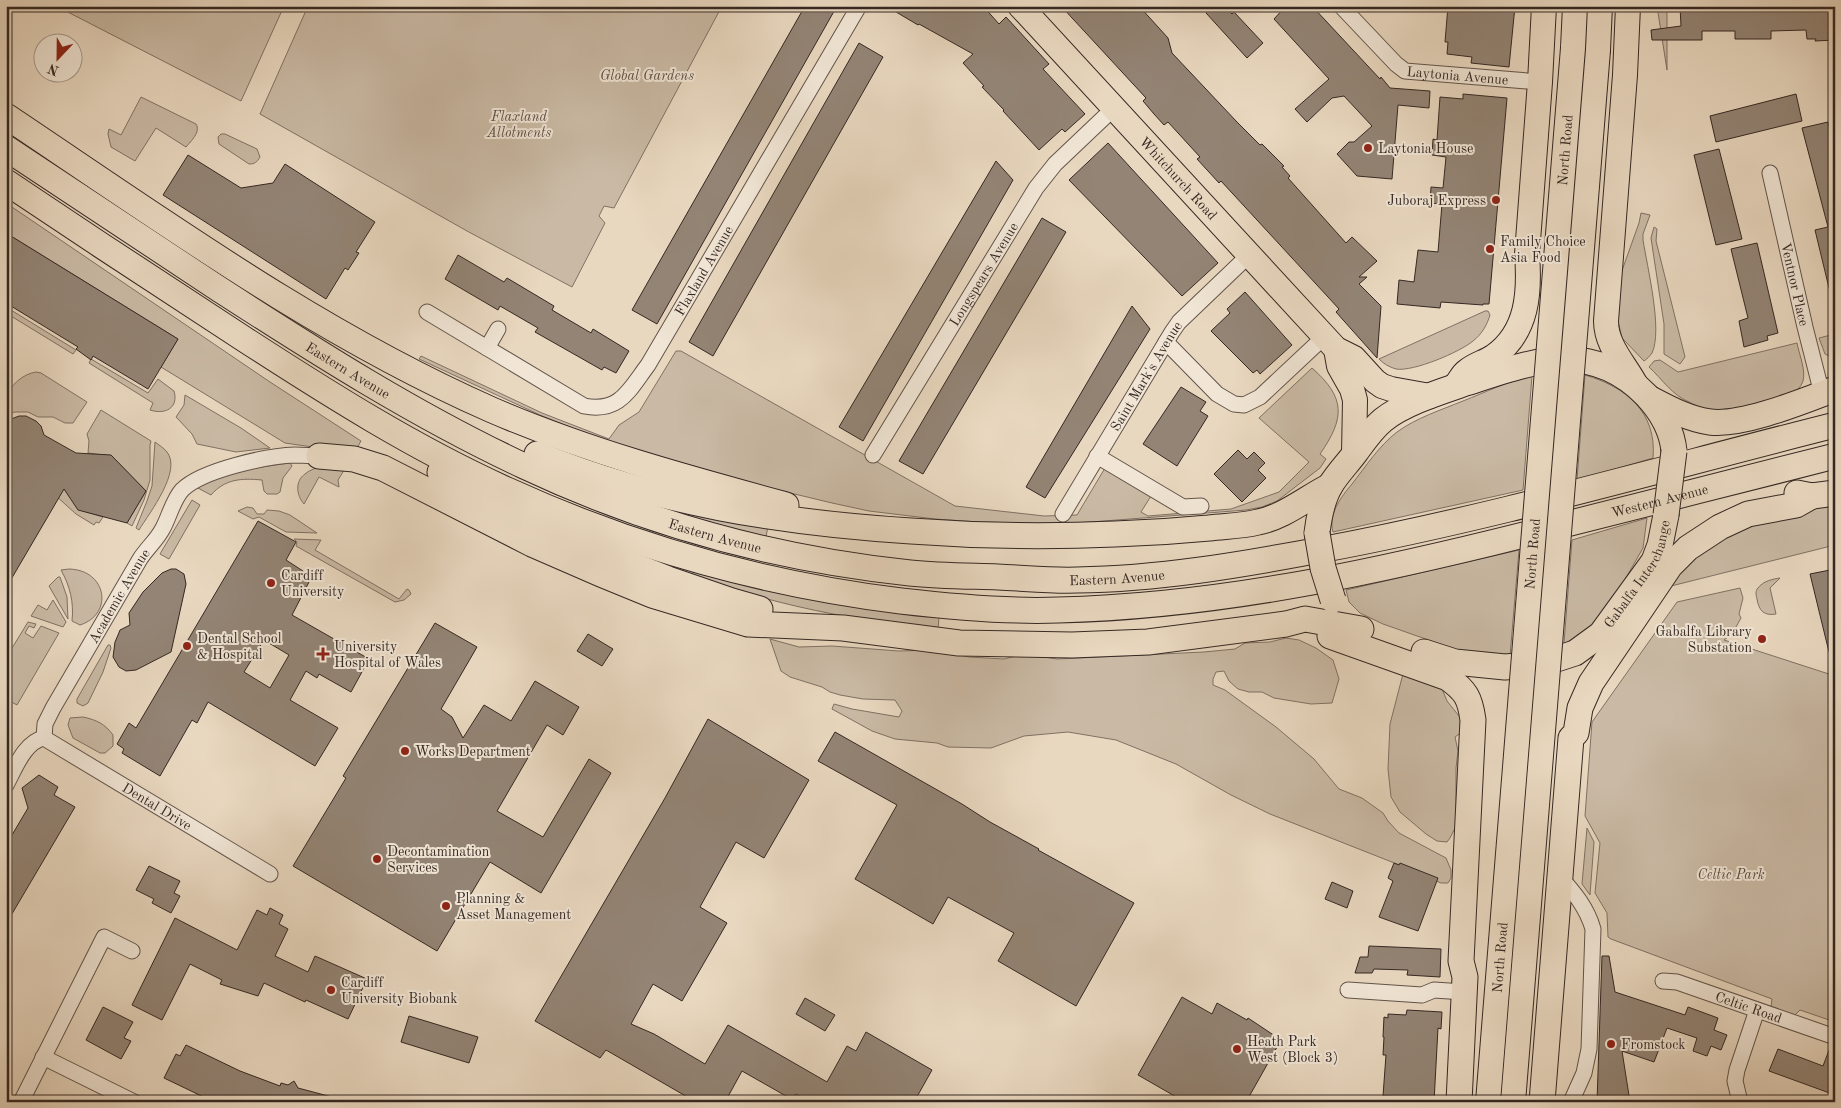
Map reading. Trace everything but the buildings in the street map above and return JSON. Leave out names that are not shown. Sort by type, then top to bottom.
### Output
[{"type":"highway","points":[[6,116],[268,290],[368,348],[492,410],[581,444],[650,467],[870,529]]},
{"type":"highway","name":"Eastern Avenue","points":[[6,148],[329,361],[415,411],[533,471],[612,503],[713,536],[793,555],[914,574],[1075,581],[1183,572],[1254,562],[1368,541],[1517,506]]},
{"type":"highway","name":"Eastern Avenue","points":[[6,182],[314,385],[390,430],[505,490],[610,533],[716,567],[849,595],[932,605],[1056,610],[1185,602],[1255,593],[1363,572],[1485,544]]},
{"type":"highway","name":"Gabalfa Interchange","points":[[1564,359],[1581,360],[1597,364],[1621,374],[1642,392],[1670,430],[1674,451],[1666,515],[1660,545],[1654,561],[1601,634],[1575,653],[1541,664],[1505,667],[1455,662],[1361,629],[1347,618],[1333,600],[1323,568],[1317,533],[1320,512],[1330,486],[1368,435],[1382,421],[1400,409],[1455,386],[1524,364],[1564,359]]},
{"type":"highway","points":[[329,361],[479,430],[565,466],[652,493],[779,518],[870,529],[975,535],[1064,537],[1159,532],[1222,527],[1274,518],[1330,486]]},
{"type":"highway","points":[[314,385],[496,508],[565,539],[732,602],[774,613],[843,628],[959,643],[1072,646],[1148,642],[1286,624],[1305,619],[1361,629]]},
{"type":"highway","points":[[1642,392],[1687,416],[1709,422],[1724,422],[1768,412],[1828,392]]},
{"type":"highway","name":"Western Avenue","points":[[1517,506],[1835,425]]},
{"type":"highway","points":[[319,456],[354,459],[383,468],[532,544],[652,595],[694,609],[748,624],[843,628]]},
{"type":"highway","name":"Western Avenue","points":[[1485,544],[1835,456]]},
{"type":"highway","points":[[1654,561],[1689,530],[1719,510],[1745,502],[1795,493],[1824,495]]},
{"type":"highway","points":[[1542,1102],[1571,738],[1576,733],[1580,708],[1591,683],[1676,560],[1701,539],[1748,514],[1796,505],[1824,495]]},
{"type":"highway","points":[[1286,624],[1304,631],[1334,637],[1448,678],[1460,687],[1467,695],[1471,704],[1473,720],[1461,961],[1465,984],[1459,1102]]},
{"type":"highway","points":[[1571,738],[1567,733],[1573,699],[1601,634]]},
{"type":"highway","points":[[1455,662],[1480,683],[1488,704],[1491,720],[1474,962],[1465,984]]},
{"type":"main road","name":"Whitchurch Road","points":[[1020,6],[1330,343],[1354,358],[1382,386],[1430,396]]},
{"type":"main road","points":[[1455,386],[1466,371],[1494,356],[1509,342],[1520,326],[1525,312],[1529,281],[1527,254],[1544,6]]},
{"type":"main road","name":"North Road","points":[[1488,1102],[1575,6]]},
{"type":"main road","name":"North Road","points":[[1513,1102],[1558,556],[1600,6]]},
{"type":"main road","points":[[1628,6],[1625,75],[1606,321],[1607,335],[1613,348],[1642,392]]},
{"type":"main road","name":"Whitchurch Road","points":[[1330,343],[1338,366],[1347,379],[1355,400],[1354,454]]},
{"type":"street","name":"Flaxland Avenue","points":[[428,312],[584,406],[597,409],[617,403],[625,395],[652,357],[859,6]]},
{"type":"street","name":"Laytonia Avenue","points":[[1342,6],[1396,64],[1405,71],[1540,82]]},
{"type":"street","name":"Longspears Avenue","points":[[873,456],[1036,188],[1055,164],[1114,108]]},
{"type":"street","name":"Ventnor Place","points":[[1770,173],[1804,327],[1828,392]]},
{"type":"street","name":"Saint Mark's Avenue","points":[[1063,514],[1179,322],[1249,255]]},
{"type":"street","points":[[487,348],[498,329]]},
{"type":"street","points":[[1166,342],[1217,394],[1234,404],[1244,405],[1260,397],[1330,343]]},
{"type":"street","name":"Academic Avenue","points":[[44,738],[45,724],[50,713],[146,549],[155,542],[164,527],[180,492],[194,482],[218,471],[246,463],[295,455],[319,456]]},
{"type":"street","points":[[1097,456],[1183,508],[1201,506]]},
{"type":"street","points":[[6,785],[28,747],[38,739],[44,738]]},
{"type":"street","name":"Dental Drive","points":[[44,738],[270,874]]},
{"type":"street","points":[[1560,877],[1575,893],[1590,918],[1593,929],[1589,1049],[1584,1073],[1571,1102]]},
{"type":"street","points":[[21,1102],[104,937],[132,951]]},
{"type":"street","name":"Celtic Road","points":[[1663,980],[1677,982],[1835,1037]]},
{"type":"street","points":[[1348,990],[1422,994],[1465,984]]},
{"type":"street","points":[[1740,1102],[1735,1081],[1737,1070],[1757,1010]]},
{"type":"street","points":[[43,1057],[134,1102]]},
{"type":"green space","points":[[56,6],[284,6],[241,101]]},
{"type":"green space","name":"Flaxland Allotments","points":[[308,6],[722,6],[614,208],[604,206],[599,216],[605,223],[572,287],[467,231],[260,114]]},
{"type":"green space","points":[[1657,6],[1666,6],[1667,10],[1667,70]]},
{"type":"green space","points":[[141,97],[196,124],[196,133],[186,147],[156,128],[135,161],[111,147],[108,134],[109,129],[121,135]]},
{"type":"green space","points":[[221,134],[225,134],[257,149],[260,157],[253,164],[249,164],[219,144],[218,137]]},
{"type":"green space","points":[[6,203],[270,382],[361,441],[354,453],[285,443],[161,367],[178,339],[6,233]]},
{"type":"green space","points":[[1641,213],[1650,215],[1643,234],[1643,240],[1653,298],[1656,329],[1652,353],[1644,361],[1622,338],[1618,321],[1619,279]]},
{"type":"green space","points":[[1654,227],[1657,229],[1656,241],[1685,357],[1680,364],[1664,354],[1664,324],[1651,238]]},
{"type":"green space","points":[[6,307],[76,350],[73,354],[6,313]]},
{"type":"green space","points":[[1488,311],[1490,315],[1486,326],[1479,335],[1467,345],[1447,355],[1404,369],[1391,367],[1379,359]]},
{"type":"green space","points":[[1835,334],[1835,357],[1831,357],[1825,354],[1819,338]]},
{"type":"green space","points":[[1797,343],[1804,372],[1803,381],[1798,389],[1792,393],[1752,406],[1730,410],[1708,410],[1683,399],[1672,391],[1649,367],[1654,361],[1660,360],[1678,372]]},
{"type":"green space","points":[[676,351],[681,351],[955,506],[1044,516],[1077,515],[1105,468],[1151,496],[1141,512],[1148,516],[1231,509],[1279,492],[1309,462],[1259,418],[1312,368],[1331,389],[1338,409],[1334,430],[1320,454],[1326,459],[1320,468],[1277,501],[1262,507],[1246,510],[1065,524],[979,522],[869,511],[753,484],[626,447],[575,429],[540,415],[419,359],[421,356],[542,413],[609,439],[619,425],[639,412]]},
{"type":"green space","points":[[91,359],[148,393],[158,379],[174,391],[173,406],[161,412],[150,410],[153,403],[89,363]]},
{"type":"green space","points":[[36,372],[41,373],[87,402],[73,423],[65,423],[53,417],[38,417],[28,412],[6,414],[6,398],[8,393],[22,378]]},
{"type":"green space","points":[[1585,375],[1600,380],[1626,394],[1636,404],[1650,427],[1653,442],[1653,458],[1577,480]]},
{"type":"green space","points":[[1532,376],[1523,490],[1333,532],[1332,519],[1336,506],[1379,450],[1397,432],[1429,415],[1506,384]]},
{"type":"green space","points":[[185,395],[241,428],[270,448],[236,452],[197,444],[192,434],[176,417],[184,405]]},
{"type":"green space","points":[[101,410],[151,441],[150,480],[144,500],[132,526],[127,523],[146,491],[112,456],[88,453],[89,441],[87,434]]},
{"type":"green space","points":[[155,442],[167,452],[171,460],[170,470],[163,491],[139,530],[136,528],[152,486]]},
{"type":"green space","points":[[290,463],[292,466],[283,478],[280,492],[277,494],[267,494],[264,491],[262,480],[247,479],[234,481],[222,486],[211,495],[196,487],[230,474],[254,468]]},
{"type":"green space","points":[[320,466],[346,467],[338,480],[339,487],[319,477],[304,504],[299,497],[298,484],[302,477]]},
{"type":"green space","points":[[60,482],[80,510],[103,517],[99,523],[96,522],[94,525],[76,514],[55,495]]},
{"type":"green space","points":[[192,500],[200,505],[169,559],[160,554]]},
{"type":"green space","points":[[1828,505],[1835,508],[1835,545],[1663,588],[1674,568],[1749,521]]},
{"type":"green space","points":[[247,507],[253,508],[257,514],[264,514],[267,510],[279,511],[290,515],[317,533],[286,532],[259,517],[253,519],[238,511]]},
{"type":"green space","points":[[681,509],[768,526],[766,537],[680,514]]},
{"type":"green space","points":[[1647,518],[1643,548],[1619,590],[1590,628],[1564,643],[1572,540]]},
{"type":"green space","points":[[294,539],[321,540],[315,550],[399,599],[407,589],[411,594],[404,600],[395,602],[296,546],[297,542]]},
{"type":"green space","points":[[1519,550],[1510,656],[1457,650],[1383,624],[1360,613],[1349,602],[1346,590]]},
{"type":"green space","points":[[61,570],[82,571],[92,577],[98,584],[101,593],[101,603],[98,612],[91,619],[80,625],[72,621],[71,594]]},
{"type":"green space","points":[[693,571],[939,617],[938,630],[856,618],[795,606],[691,575]]},
{"type":"green space","points":[[60,577],[67,597],[68,619],[49,586]]},
{"type":"green space","points":[[1780,578],[1770,588],[1776,614],[1765,613],[1759,607],[1756,590],[1765,582]]},
{"type":"green space","name":"Celtic Park","points":[[1740,588],[1743,598],[1739,614],[1741,618],[1732,634],[1724,640],[1835,676],[1835,1022],[1800,1010],[1793,1017],[1777,1013],[1771,1007],[1772,999],[1611,939],[1608,937],[1607,913],[1595,893],[1600,843],[1585,816],[1592,722],[1677,602]]},
{"type":"green space","points":[[53,600],[66,622],[63,627],[31,616],[38,605],[47,610]]},
{"type":"green space","points":[[28,622],[36,624],[34,628],[29,626],[25,633],[33,638],[41,626],[59,633],[17,705],[6,699],[6,658]]},
{"type":"green space","points":[[1286,638],[1299,640],[1316,648],[1333,660],[1339,679],[1332,703],[1311,704],[1274,698],[1262,692],[1249,692],[1238,689],[1229,681],[1224,671],[1216,672],[1213,685],[1225,690],[1276,727],[1314,759],[1339,789],[1362,798],[1383,813],[1399,833],[1446,858],[1451,870],[1451,878],[1448,883],[1441,883],[1270,814],[1231,795],[1176,764],[1116,740],[1068,732],[1024,736],[991,748],[948,747],[937,743],[895,739],[872,731],[832,709],[834,704],[899,717],[902,711],[895,700],[863,699],[840,695],[790,677],[781,671],[770,639],[799,647],[832,646],[899,651],[934,650],[969,657],[1004,659],[1024,654],[1057,659],[1204,652],[1235,649],[1245,643],[1270,642]]},
{"type":"green space","points":[[108,645],[111,648],[103,672],[88,703],[83,706],[77,703],[77,699]]},
{"type":"green space","points":[[1404,670],[1442,689],[1447,701],[1463,721],[1462,732],[1455,737],[1458,751],[1456,768],[1456,826],[1447,842],[1437,841],[1426,834],[1400,812],[1391,797],[1388,769],[1390,724]]},
{"type":"green space","points":[[83,717],[100,723],[113,735],[113,746],[105,753],[100,753],[73,738],[68,725],[70,718]]},
{"type":"green space","points":[[1587,828],[1594,842],[1590,895],[1582,884]]},
{"type":"place","name":"Laytonia House","points":[[1368,148]]},
{"type":"place","name":"Juboraj Express","points":[[1496,200]]},
{"type":"place","name":"Family Choice Asia Food","points":[[1490,249]]},
{"type":"place","name":"Cardiff University","points":[[271,583]]},
{"type":"place","name":"Gabalfa Library Substation","points":[[1762,639]]},
{"type":"place","name":"Dental School & Hospital","points":[[187,646]]},
{"type":"place","name":"University Hospital of Wales","points":[[323,654]]},
{"type":"place","name":"Works Department","points":[[405,751]]},
{"type":"place","name":"Decontamination Services","points":[[377,859]]},
{"type":"place","name":"Planning & Asset Management","points":[[446,906]]},
{"type":"place","name":"Cardiff University Biobank","points":[[331,990]]},
{"type":"place","name":"Fromstock","points":[[1611,1044]]},
{"type":"place","name":"Heath Park West (Block 3)","points":[[1237,1049]]},
{"type":"park label","name":"Global Gardens","points":[[647,75]]}]
